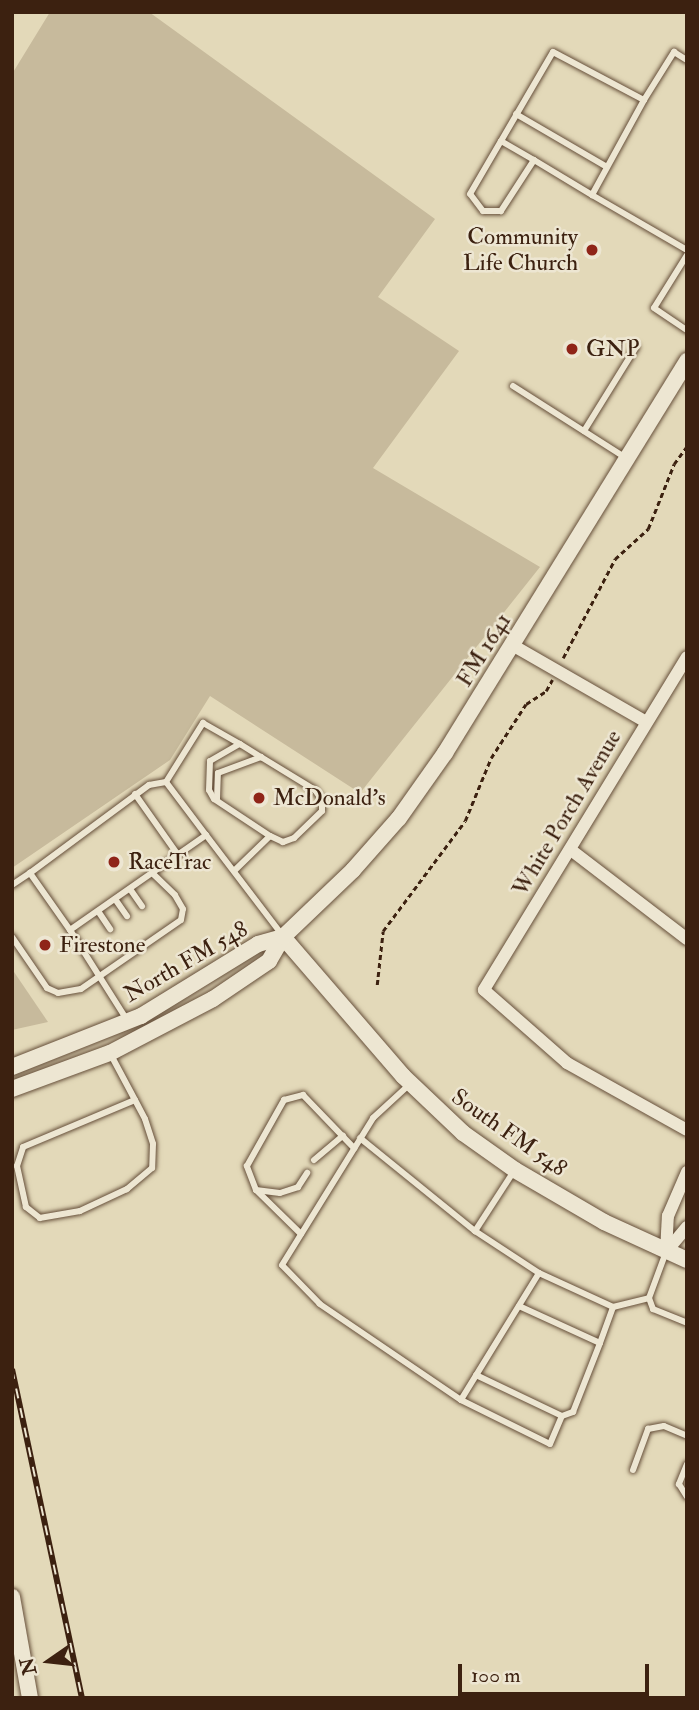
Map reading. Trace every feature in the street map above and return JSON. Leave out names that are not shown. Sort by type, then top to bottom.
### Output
[{"type":"main road","name":"FM 1641","points":[[283,937],[327,897],[399,818],[514,646],[687,361]]},
{"type":"main road","name":"North FM 548","points":[[12,1066],[128,1022],[258,944],[283,937]]},
{"type":"main road","name":"North FM 548","points":[[12,1089],[110,1053],[213,999],[269,961],[283,937]]},
{"type":"main road","name":"South FM 548","points":[[283,937],[410,1084],[463,1133],[515,1170],[666,1252],[687,1260]]},
{"type":"main road","points":[[13,1600],[30,1698]]},
{"type":"street","points":[[514,646],[646,722]]},
{"type":"street","name":"White Porch Avenue","points":[[687,657],[484,990],[567,1063],[687,1130]]},
{"type":"street","points":[[571,850],[687,939]]},
{"type":"street","points":[[666,1252],[668,1216],[687,1172]]},
{"type":"street","points":[[666,1252],[687,1227]]},
{"type":"lane","points":[[534,160],[501,211],[483,211],[470,194],[553,52],[644,100]]},
{"type":"lane","points":[[592,195],[644,100],[674,52],[687,60]]},
{"type":"lane","points":[[516,114],[607,167]]},
{"type":"lane","points":[[500,141],[687,252],[654,308],[687,330]]},
{"type":"lane","points":[[583,431],[636,347]]},
{"type":"lane","points":[[513,386],[628,459]]},
{"type":"lane","points":[[12,885],[135,794],[149,785],[166,782],[203,723],[240,744],[315,790],[322,800],[322,811],[294,838],[283,842],[270,836],[218,801],[207,779],[210,761],[240,744]]},
{"type":"lane","points":[[218,801],[214,788],[218,773],[261,757]]},
{"type":"lane","points":[[166,782],[283,937]]},
{"type":"lane","points":[[135,794],[178,855]]},
{"type":"lane","points":[[71,930],[206,835]]},
{"type":"lane","points":[[234,871],[270,836]]},
{"type":"lane","points":[[30,873],[71,930],[128,1022]]},
{"type":"lane","points":[[12,937],[52,992],[66,993],[100,977],[181,920],[183,909],[152,873]]},
{"type":"lane","points":[[130,889],[142,906]]},
{"type":"lane","points":[[115,899],[127,916]]},
{"type":"lane","points":[[98,911],[110,929]]},
{"type":"lane","points":[[110,1053],[135,1100],[153,1144],[152,1168],[127,1189],[80,1211],[40,1218],[26,1207],[17,1166],[23,1147],[135,1100]]},
{"type":"lane","points":[[410,1084],[373,1118],[282,1265],[320,1304],[461,1400],[550,1444],[562,1416]]},
{"type":"lane","points":[[301,1234],[256,1190],[247,1166],[284,1100],[303,1096],[355,1148]]},
{"type":"lane","points":[[314,1160],[343,1136]]},
{"type":"lane","points":[[360,1138],[475,1231],[540,1273],[613,1307],[649,1298]]},
{"type":"lane","points":[[475,1231],[515,1170]]},
{"type":"lane","points":[[256,1190],[280,1193],[298,1187],[307,1173]]},
{"type":"lane","points":[[666,1252],[649,1298],[653,1310],[687,1323]]},
{"type":"lane","points":[[461,1400],[540,1273]]},
{"type":"lane","points":[[519,1306],[600,1343]]},
{"type":"lane","points":[[476,1375],[562,1416],[573,1412],[613,1307]]},
{"type":"lane","points":[[633,1470],[648,1429],[664,1426],[687,1436]]},
{"type":"lane","points":[[687,1464],[679,1484],[687,1497]]},
{"type":"path","points":[[377,985],[383,931],[465,821],[491,758],[526,704],[546,691],[615,559],[648,529],[674,464],[687,446]]},
{"type":"shaded area","points":[[50,12],[149,12],[435,219],[378,297],[459,351],[373,468],[540,567],[360,793],[210,696],[170,760],[12,868],[12,74]]},
{"type":"shaded area","points":[[12,969],[48,1022],[12,1030]]},
{"type":"railway","points":[[12,1369],[82,1698]]},
{"type":"place","name":"Community Life Church","points":[[592,250]]},
{"type":"place","name":"GNP","points":[[572,349]]},
{"type":"place","name":"McDonald's","points":[[259,798]]},
{"type":"place","name":"RaceTrac","points":[[114,862]]},
{"type":"place","name":"Firestone","points":[[45,945]]}]
